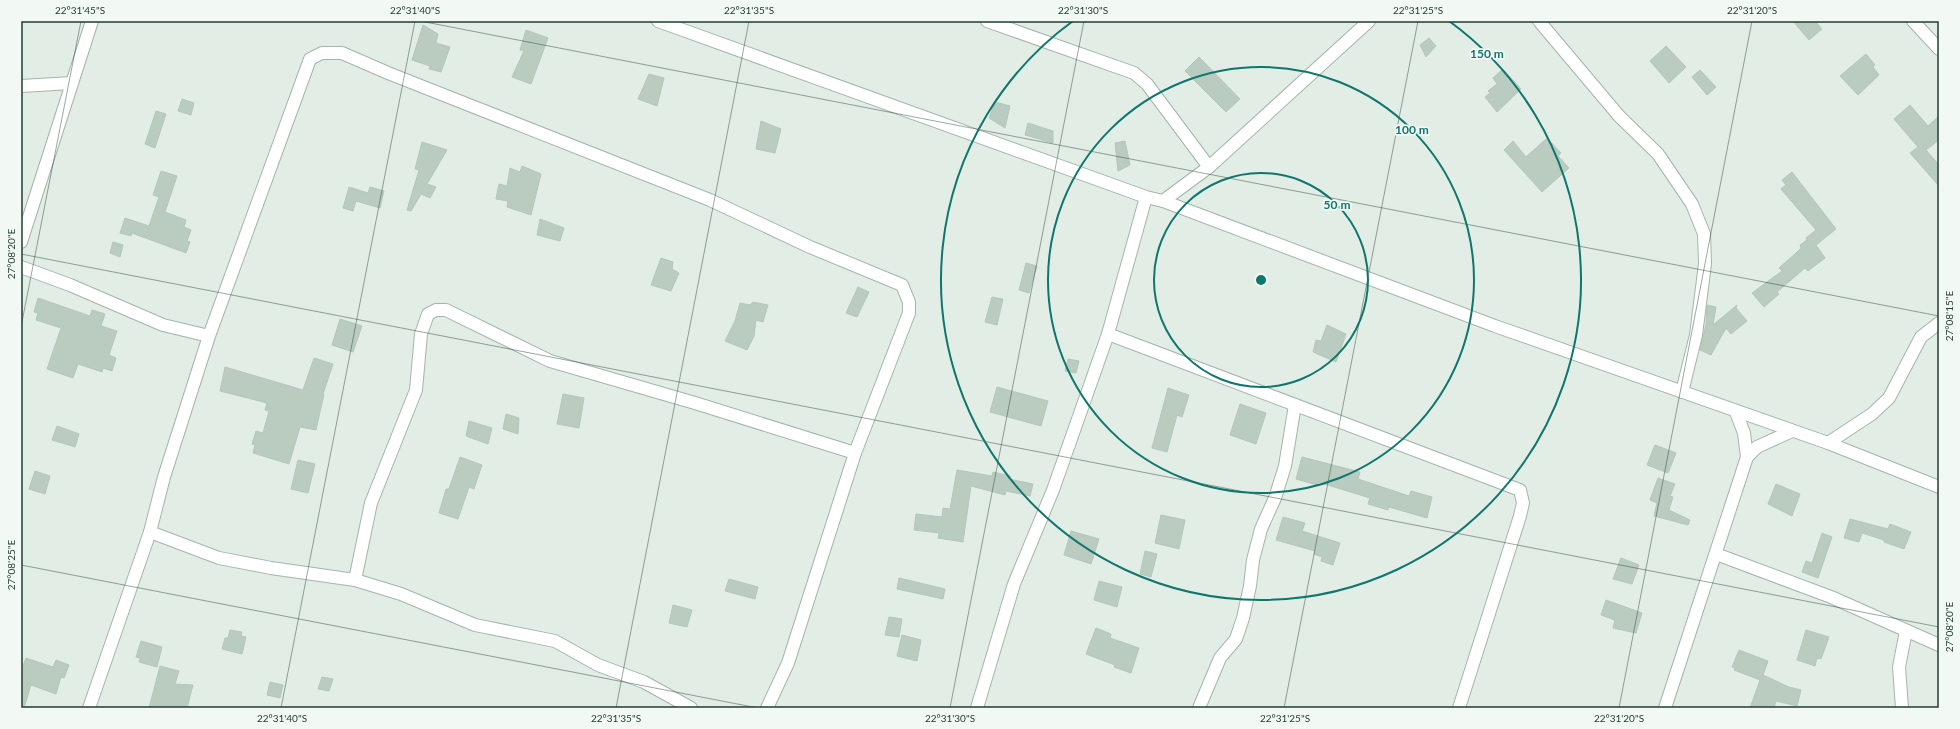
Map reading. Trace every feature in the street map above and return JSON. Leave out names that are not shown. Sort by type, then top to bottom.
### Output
[{"type":"street","points":[[21,242],[92,21]]},
{"type":"street","points":[[658,21],[1146,197],[1163,201],[1495,326],[1736,412],[1828,443],[1939,487]]},
{"type":"street","points":[[987,21],[1134,73],[1147,84],[1209,167]]},
{"type":"street","points":[[1163,201],[1209,167],[1369,21]]},
{"type":"street","points":[[1539,21],[1620,116],[1658,154],[1692,204],[1704,234],[1705,264],[1696,334],[1682,392]]},
{"type":"street","points":[[1913,21],[1939,49]]},
{"type":"street","points":[[89,708],[150,532],[164,477],[208,336],[310,59],[322,53],[342,53],[388,73],[710,200],[810,247],[902,285],[909,302],[909,313],[855,453],[788,663],[766,708]]},
{"type":"street","points":[[21,86],[72,83]]},
{"type":"street","points":[[977,708],[1014,584],[1053,490],[1108,334],[1146,197]]},
{"type":"street","points":[[21,267],[70,285],[163,325],[208,336]]},
{"type":"street","points":[[354,580],[371,503],[416,390],[421,334],[428,314],[436,310],[446,310],[550,360],[855,453]]},
{"type":"street","points":[[1828,443],[1872,414],[1889,398],[1920,337],[1939,323]]},
{"type":"street","points":[[1108,334],[1520,490],[1523,503],[1520,516],[1459,708]]},
{"type":"street","points":[[1199,708],[1220,658],[1236,639],[1243,618],[1250,586],[1253,560],[1261,530],[1275,498],[1284,466],[1295,405]]},
{"type":"street","points":[[1736,412],[1744,433],[1747,457]]},
{"type":"street","points":[[1665,708],[1747,457],[1756,447],[1792,431]]},
{"type":"street","points":[[150,532],[220,558],[271,568],[354,580],[401,594],[474,625],[555,641],[598,665],[644,682],[691,708]]},
{"type":"street","points":[[1716,554],[1831,598],[1939,644]]},
{"type":"street","points":[[1902,708],[1899,667],[1906,631]]},
{"type":"building","points":[[1793,21],[1815,21],[1822,29],[1809,40]]},
{"type":"building","points":[[423,25],[438,34],[436,43],[450,47],[441,72],[429,69],[430,66],[412,60]]},
{"type":"building","points":[[526,30],[548,38],[531,84],[512,77],[524,51],[520,50]]},
{"type":"building","points":[[1429,38],[1436,46],[1426,57],[1420,45]]},
{"type":"building","points":[[1666,46],[1686,67],[1669,83],[1650,61]]},
{"type":"building","points":[[1866,54],[1875,65],[1873,67],[1879,75],[1858,95],[1840,76]]},
{"type":"building","points":[[1199,57],[1240,99],[1226,112],[1185,71]]},
{"type":"building","points":[[1503,69],[1521,89],[1497,112],[1485,97],[1490,93],[1488,91],[1497,84],[1493,78]]},
{"type":"building","points":[[1700,70],[1716,87],[1707,95],[1692,77]]},
{"type":"building","points":[[649,74],[664,78],[657,106],[638,99]]},
{"type":"building","points":[[182,99],[194,103],[191,115],[178,111]]},
{"type":"building","points":[[995,102],[1010,106],[1005,128],[989,118]]},
{"type":"building","points":[[1910,105],[1928,126],[1939,116],[1939,140],[1926,150],[1939,165],[1939,186],[1910,153],[1918,147],[1894,119]]},
{"type":"building","points":[[156,111],[166,114],[155,148],[145,144]]},
{"type":"building","points":[[761,121],[781,129],[775,153],[756,149]]},
{"type":"building","points":[[1028,123],[1053,131],[1053,143],[1025,135]]},
{"type":"building","points":[[1547,138],[1561,153],[1558,156],[1569,168],[1542,192],[1504,150],[1513,141],[1526,157]]},
{"type":"building","points":[[1125,141],[1130,165],[1118,171],[1115,143]]},
{"type":"building","points":[[422,142],[447,150],[427,184],[436,187],[430,198],[421,194],[411,211],[407,210],[419,170],[415,169]]},
{"type":"building","points":[[522,166],[541,174],[531,215],[507,207],[508,201],[496,199],[499,184],[507,186],[510,168],[520,172]]},
{"type":"building","points":[[161,171],[177,176],[165,212],[186,220],[184,227],[191,230],[187,241],[190,242],[186,253],[132,233],[131,236],[120,233],[125,218],[149,226],[159,197],[153,195]]},
{"type":"building","points":[[1792,172],[1836,229],[1816,245],[1825,258],[1808,271],[1805,268],[1777,292],[1779,294],[1764,307],[1752,293],[1782,271],[1779,268],[1801,248],[1800,245],[1816,230],[1781,189],[1786,185],[1782,180]]},
{"type":"building","points":[[349,187],[368,193],[370,187],[384,191],[380,208],[356,201],[353,211],[343,208]]},
{"type":"building","points":[[540,219],[564,228],[560,241],[537,235]]},
{"type":"building","points":[[113,242],[123,245],[120,257],[110,253]]},
{"type":"building","points":[[661,258],[673,262],[672,269],[679,273],[671,291],[651,285]]},
{"type":"building","points":[[1026,263],[1037,266],[1029,293],[1019,290]]},
{"type":"building","points":[[858,287],[869,292],[857,317],[846,313]]},
{"type":"building","points":[[992,297],[1003,299],[997,325],[985,322]]},
{"type":"building","points":[[38,298],[90,316],[92,310],[105,314],[101,326],[117,331],[109,355],[116,358],[112,371],[103,368],[102,372],[78,364],[73,378],[47,369],[61,328],[36,320],[38,313],[34,312]]},
{"type":"building","points":[[753,302],[768,305],[763,322],[756,320],[754,336],[747,350],[725,341],[735,321],[740,303],[750,305]]},
{"type":"building","points":[[1707,305],[1716,307],[1713,325],[1737,305],[1736,308],[1747,321],[1731,334],[1726,328],[1711,355],[1700,350],[1706,324]]},
{"type":"building","points":[[340,319],[362,326],[353,352],[332,345]]},
{"type":"building","points":[[1327,325],[1346,334],[1336,362],[1313,352],[1316,340],[1321,341]]},
{"type":"building","points":[[314,358],[333,364],[323,394],[316,430],[300,427],[289,464],[253,453],[255,445],[252,444],[256,431],[263,433],[269,411],[265,410],[267,403],[220,391],[225,367],[303,390]]},
{"type":"building","points":[[1068,359],[1079,361],[1076,373],[1065,371]]},
{"type":"building","points":[[997,387],[1048,401],[1041,426],[990,412]]},
{"type":"building","points":[[1168,388],[1189,395],[1182,417],[1177,415],[1167,452],[1152,448]]},
{"type":"building","points":[[563,394],[584,398],[579,428],[557,424]]},
{"type":"building","points":[[1240,404],[1266,413],[1256,444],[1230,435]]},
{"type":"building","points":[[506,414],[519,418],[518,434],[503,429]]},
{"type":"building","points":[[469,421],[492,428],[488,444],[466,436]]},
{"type":"building","points":[[57,426],[79,434],[75,447],[52,440]]},
{"type":"building","points":[[1655,445],[1676,453],[1668,473],[1647,465]]},
{"type":"building","points":[[460,457],[482,465],[474,489],[469,487],[458,519],[439,513],[446,489],[449,489]]},
{"type":"building","points":[[1302,457],[1360,472],[1358,479],[1409,496],[1411,491],[1432,497],[1427,518],[1389,507],[1388,510],[1368,504],[1370,498],[1318,482],[1317,485],[1296,479]]},
{"type":"building","points":[[298,460],[315,464],[308,493],[291,489]]},
{"type":"building","points":[[957,470],[992,476],[993,472],[1010,476],[1009,479],[1033,484],[1030,496],[1006,491],[1005,495],[971,486],[963,542],[938,538],[939,533],[914,530],[916,514],[942,517],[943,508],[950,509]]},
{"type":"building","points":[[35,471],[50,476],[45,494],[29,489]]},
{"type":"building","points":[[1658,478],[1675,484],[1670,496],[1673,497],[1669,510],[1690,520],[1688,525],[1654,516],[1657,503],[1650,500]]},
{"type":"building","points":[[1776,484],[1800,494],[1792,516],[1768,504]]},
{"type":"building","points":[[1161,515],[1185,520],[1179,549],[1155,543]]},
{"type":"building","points":[[1283,517],[1305,523],[1302,531],[1340,543],[1333,565],[1321,561],[1322,557],[1314,554],[1315,551],[1276,540]]},
{"type":"building","points":[[1850,519],[1888,529],[1890,524],[1911,532],[1904,549],[1884,542],[1884,540],[1862,533],[1859,542],[1844,538]]},
{"type":"building","points":[[1071,531],[1099,539],[1091,564],[1064,555]]},
{"type":"building","points":[[1822,533],[1832,537],[1818,578],[1802,572],[1806,561],[1812,563]]},
{"type":"building","points":[[1145,551],[1157,554],[1151,577],[1140,574]]},
{"type":"building","points":[[1621,558],[1639,565],[1632,584],[1613,579]]},
{"type":"building","points":[[899,578],[945,589],[943,599],[897,589]]},
{"type":"building","points":[[729,579],[758,587],[755,599],[725,591]]},
{"type":"building","points":[[1099,581],[1122,587],[1117,607],[1094,600]]},
{"type":"building","points":[[1606,600],[1642,613],[1636,633],[1613,628],[1615,620],[1601,615]]},
{"type":"building","points":[[673,605],[692,610],[687,627],[669,623]]},
{"type":"building","points":[[889,617],[902,619],[899,637],[885,635]]},
{"type":"building","points":[[1096,628],[1111,634],[1110,638],[1139,648],[1131,673],[1086,654]]},
{"type":"building","points":[[230,630],[242,632],[241,636],[246,637],[242,654],[222,649],[225,638],[228,638]]},
{"type":"building","points":[[1806,630],[1829,637],[1821,659],[1817,658],[1815,666],[1797,660]]},
{"type":"building","points":[[902,635],[921,640],[917,661],[897,656]]},
{"type":"building","points":[[141,641],[162,647],[157,667],[139,662],[140,658],[136,657]]},
{"type":"building","points":[[1739,650],[1768,661],[1763,675],[1789,687],[1801,690],[1797,706],[1776,701],[1774,708],[1750,708],[1760,680],[1734,670],[1735,668],[1732,667]]},
{"type":"building","points":[[26,658],[53,667],[56,660],[69,665],[64,678],[61,677],[56,694],[31,685],[24,708],[21,707],[21,671]]},
{"type":"building","points":[[160,666],[179,671],[175,684],[193,685],[187,708],[149,708]]},
{"type":"building","points":[[322,677],[333,679],[329,691],[318,689]]},
{"type":"building","points":[[270,682],[283,685],[280,698],[267,695]]}]
